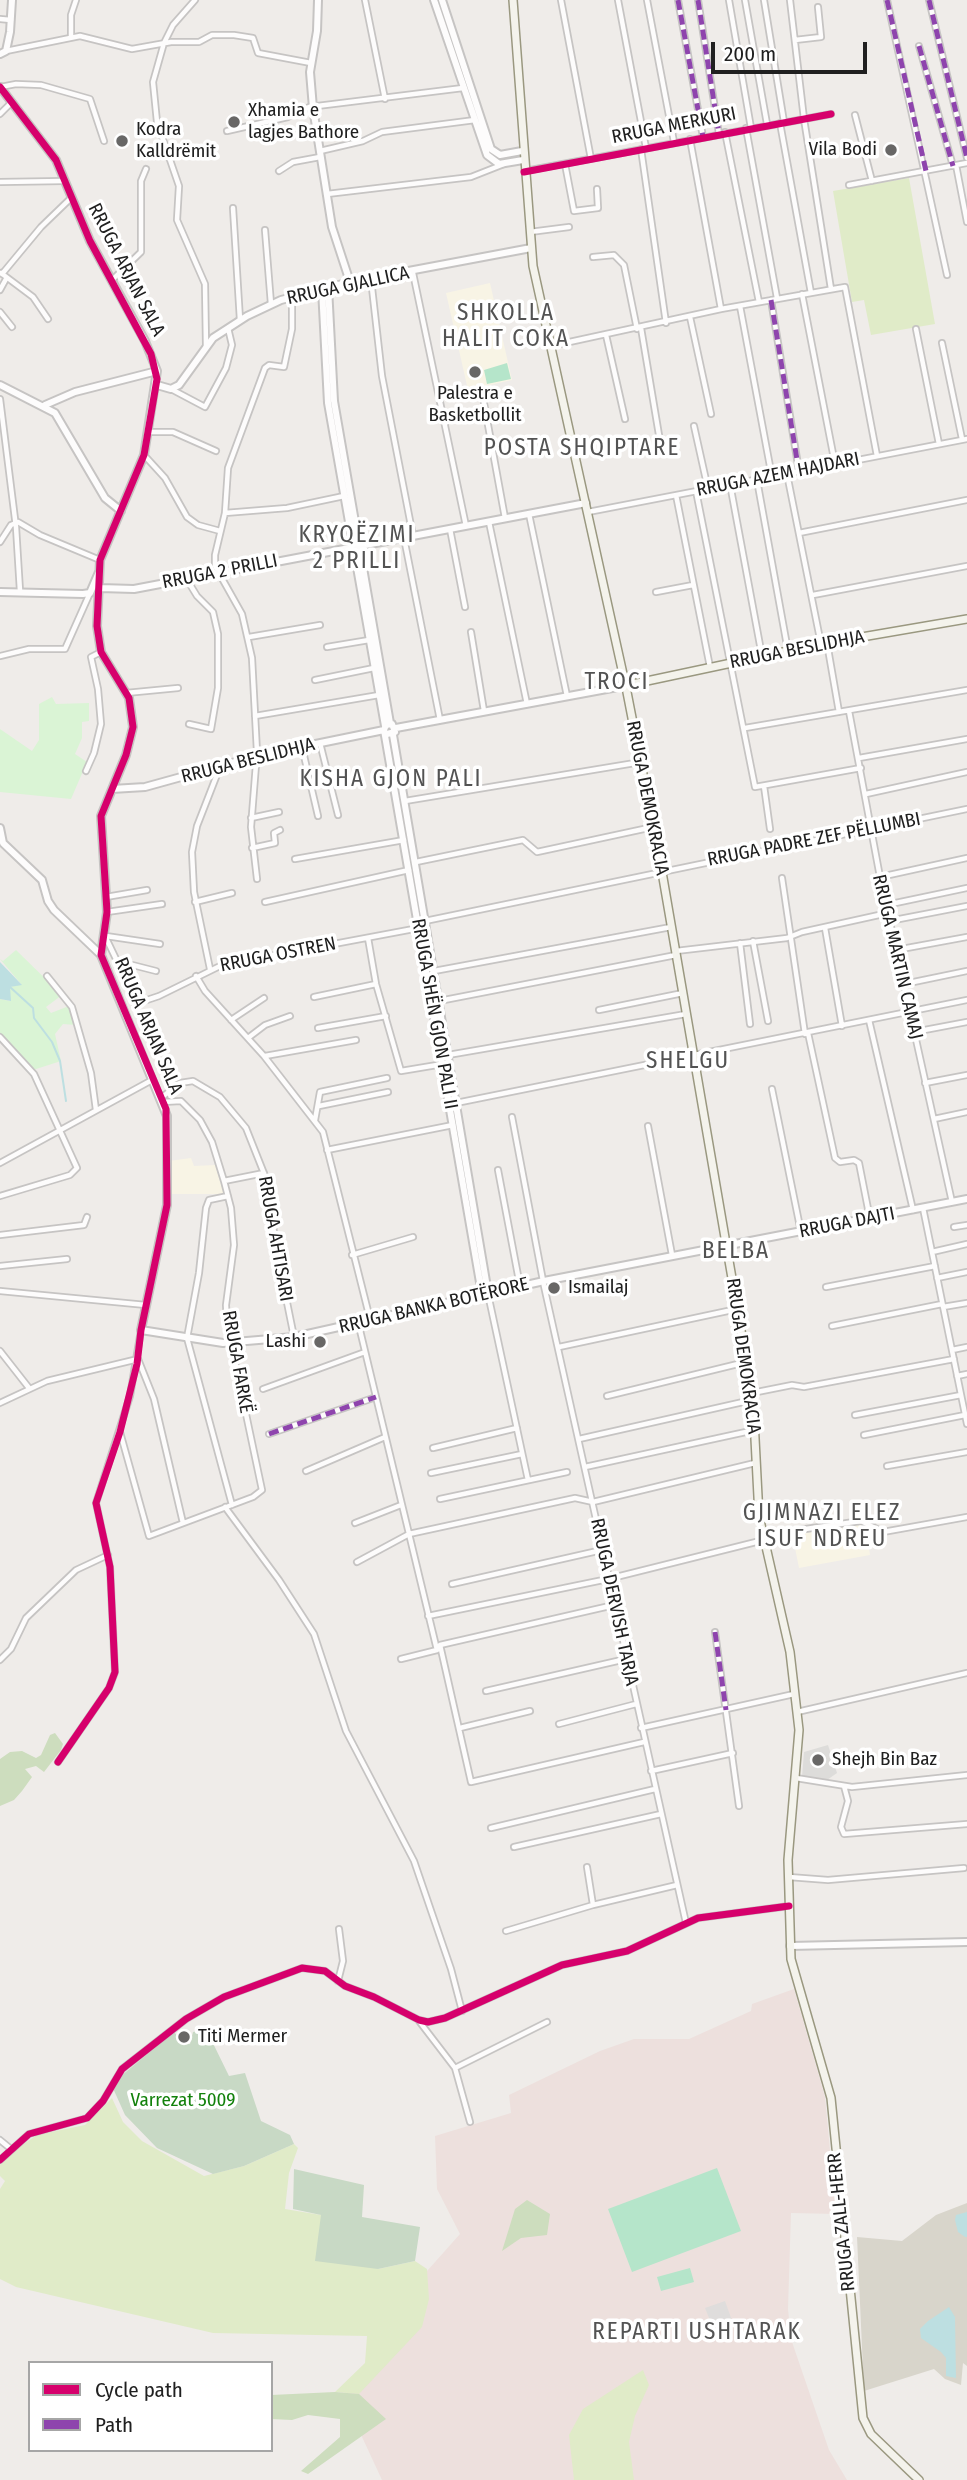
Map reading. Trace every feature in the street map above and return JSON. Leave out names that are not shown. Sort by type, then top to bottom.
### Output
[{"type":"main road","name":"RRUGA DEMOKRACIA","points":[[513,0],[530,248],[589,512],[654,827],[753,1396],[755,1463],[764,1537],[786,1632],[797,1712],[796,1778],[788,1877],[790,1946]]},
{"type":"main road","name":"RRUGA BESLIDHJA","points":[[625,685],[824,644],[967,619]]},
{"type":"main road","name":"RRUGA ZALL-HERR","points":[[790,1946],[795,1979],[831,2098],[863,2418],[871,2434],[919,2480]]},
{"type":"street","points":[[12,0],[12,20],[3,52],[71,37],[91,37],[132,49],[164,43],[199,42],[212,35],[251,36],[258,53],[311,63]]},
{"type":"street","points":[[71,37],[71,15],[76,0]]},
{"type":"street","points":[[195,0],[173,25],[164,43],[155,72],[155,111],[179,186],[177,220],[205,284],[206,346]]},
{"type":"street","points":[[318,0],[311,63],[313,108],[332,227],[350,282]]},
{"type":"street","points":[[365,0],[385,99]]},
{"type":"street","points":[[434,0],[491,149],[496,155],[523,156]]},
{"type":"street","points":[[442,0],[488,157],[496,164],[505,163]]},
{"type":"street","points":[[561,0],[591,159]]},
{"type":"street","points":[[618,0],[643,148],[666,323]]},
{"type":"street","points":[[647,0],[674,142]]},
{"type":"street","points":[[678,0],[703,137]]},
{"type":"street","points":[[698,0],[722,133],[759,302]]},
{"type":"street","points":[[729,0],[778,298]]},
{"type":"street","points":[[745,0],[766,124]]},
{"type":"street","points":[[764,0],[811,293]]},
{"type":"street","points":[[790,0],[804,118],[831,289]]},
{"type":"street","points":[[887,0],[947,275]]},
{"type":"street","points":[[929,0],[967,158]]},
{"type":"street","points":[[795,40],[821,37],[818,7]]},
{"type":"street","points":[[0,19],[12,20]]},
{"type":"street","points":[[919,46],[955,165],[967,222]]},
{"type":"street","points":[[0,87],[29,84],[90,99],[104,141]]},
{"type":"street","name":"RRUGA ARJAN SALA","points":[[0,87],[49,148],[90,241],[145,341],[156,371],[157,385],[144,454],[100,560],[97,626],[101,652],[126,693],[133,718],[132,735],[102,811],[100,826],[107,912],[102,955],[162,1100],[167,1123],[167,1205],[141,1330]]},
{"type":"street","points":[[227,131],[313,108],[467,88]]},
{"type":"street","points":[[0,114],[13,102]]},
{"type":"street","name":"RRUGA MERKURI","points":[[524,172],[766,124],[831,114]]},
{"type":"street","points":[[855,115],[872,181]]},
{"type":"street","points":[[279,172],[293,162],[363,141],[382,132],[475,120]]},
{"type":"street","points":[[690,139],[721,309]]},
{"type":"street","points":[[504,155],[505,163]]},
{"type":"street","points":[[327,194],[471,177],[523,156]]},
{"type":"street","points":[[849,186],[967,163]]},
{"type":"street","points":[[565,164],[574,211],[598,208],[597,189]]},
{"type":"street","points":[[111,281],[141,251],[141,181],[146,169]]},
{"type":"street","points":[[0,182],[65,181]]},
{"type":"street","points":[[0,290],[3,275],[41,227],[72,197]]},
{"type":"street","points":[[233,208],[240,320]]},
{"type":"street","points":[[529,232],[569,227]]},
{"type":"street","points":[[265,230],[271,304]]},
{"type":"street","name":"RRUGA GJALLICA","points":[[171,389],[184,380],[206,346],[240,320],[271,304],[350,282],[413,273],[530,248]]},
{"type":"street","points":[[593,257],[614,255],[624,265],[660,441]]},
{"type":"street","points":[[413,273],[466,526]]},
{"type":"street","points":[[3,275],[33,298],[48,320]]},
{"type":"street","points":[[371,279],[382,376],[413,536]]},
{"type":"street","points":[[551,346],[721,309],[845,287],[877,456]]},
{"type":"street","name":"RRUGA SHËN GJON PALI II","points":[[325,288],[326,387],[389,729],[419,928],[485,1294]]},
{"type":"street","name":"RRUGA SHËN GJON PALI II","points":[[325,288],[332,384],[369,640],[416,862],[485,1294]]},
{"type":"street","points":[[803,294],[835,464]]},
{"type":"street","points":[[257,879],[251,818],[257,756],[249,637],[236,601],[215,561],[225,513],[228,468],[265,368],[269,365],[284,367],[292,329],[292,296]]},
{"type":"street","points":[[771,300],[799,472]]},
{"type":"street","points":[[740,306],[772,477]]},
{"type":"street","points":[[0,312],[12,327]]},
{"type":"street","points":[[691,317],[711,414]]},
{"type":"street","points":[[157,385],[171,389],[205,407],[226,368],[232,345],[228,328]]},
{"type":"street","points":[[916,329],[939,444]]},
{"type":"street","points":[[606,335],[625,419]]},
{"type":"street","points":[[942,343],[964,439]]},
{"type":"street","points":[[45,405],[75,392],[156,371]]},
{"type":"street","points":[[0,385],[55,412],[106,498],[121,511]]},
{"type":"street","points":[[0,399],[15,522],[20,591]]},
{"type":"street","points":[[484,403],[505,518]]},
{"type":"street","points":[[695,426],[708,489]]},
{"type":"street","points":[[149,432],[173,432],[216,451]]},
{"type":"street","name":"RRUGA AZEM HAJDARI","points":[[589,512],[964,439]]},
{"type":"street","points":[[144,454],[159,470],[187,516],[198,525],[220,531]]},
{"type":"street","points":[[787,474],[839,712]]},
{"type":"street","points":[[757,480],[788,651]]},
{"type":"street","points":[[730,484],[762,656]]},
{"type":"street","points":[[696,491],[755,787],[862,768]]},
{"type":"street","points":[[676,495],[710,667]]},
{"type":"street","points":[[225,513],[288,508],[344,496]]},
{"type":"street","points":[[799,533],[967,500]]},
{"type":"street","name":"RRUGA 2 PRILLI","points":[[100,588],[123,591],[586,503]]},
{"type":"street","points":[[529,513],[568,696]]},
{"type":"street","points":[[0,542],[15,522]]},
{"type":"street","points":[[15,522],[100,560]]},
{"type":"street","points":[[489,522],[527,705]]},
{"type":"street","points":[[450,529],[464,607]]},
{"type":"street","points":[[404,538],[440,720]]},
{"type":"street","points":[[813,595],[967,566]]},
{"type":"street","points":[[0,656],[29,649],[65,649],[100,571]]},
{"type":"street","points":[[186,578],[197,596],[213,612],[218,634],[218,688],[211,729],[189,724]]},
{"type":"street","points":[[656,592],[694,585]]},
{"type":"street","points":[[0,593],[90,593]]},
{"type":"street","points":[[249,637],[320,625]]},
{"type":"street","points":[[471,632],[484,712]]},
{"type":"street","points":[[327,647],[369,640]]},
{"type":"street","points":[[86,771],[94,753],[101,724],[98,689],[91,657],[101,652]]},
{"type":"street","points":[[315,680],[374,668]]},
{"type":"street","name":"RRUGA BESLIDHJA","points":[[112,789],[145,787],[257,756],[625,685]]},
{"type":"street","points":[[126,693],[178,688]]},
{"type":"street","points":[[745,728],[967,690]]},
{"type":"street","points":[[255,716],[379,695]]},
{"type":"street","name":"RRUGA MARTIN CAMAJ","points":[[849,711],[862,768],[887,913],[952,1202]]},
{"type":"street","points":[[859,758],[967,739]]},
{"type":"street","points":[[320,743],[338,815]]},
{"type":"street","points":[[302,747],[318,816]]},
{"type":"street","points":[[405,801],[641,762]]},
{"type":"street","points":[[210,969],[195,902],[192,866],[194,839],[221,765]]},
{"type":"street","points":[[866,794],[967,772]]},
{"type":"street","points":[[764,786],[770,829]]},
{"type":"street","name":"RRUGA PADRE ZEF PËLLUMBI","points":[[425,921],[967,809]]},
{"type":"street","points":[[251,818],[279,812]]},
{"type":"street","points":[[416,862],[523,840],[537,852],[654,827]]},
{"type":"street","points":[[0,828],[3,843],[42,880],[48,901],[54,910],[102,955]]},
{"type":"street","points":[[252,848],[275,843],[274,833],[280,830]]},
{"type":"street","points":[[295,859],[405,840]]},
{"type":"street","points":[[880,877],[967,858]]},
{"type":"street","points":[[265,902],[410,869]]},
{"type":"street","points":[[782,878],[807,1034],[835,1158],[840,1162],[854,1160],[859,1163],[870,1219]]},
{"type":"street","points":[[886,905],[967,888]]},
{"type":"street","points":[[106,897],[146,890]]},
{"type":"street","points":[[195,902],[232,893]]},
{"type":"street","points":[[107,912],[162,904]]},
{"type":"street","points":[[889,921],[967,906]]},
{"type":"street","points":[[439,1001],[675,953],[791,937],[887,913]]},
{"type":"street","points":[[419,928],[425,921]]},
{"type":"street","points":[[434,971],[671,927]]},
{"type":"street","name":"RRUGA OSTREN","points":[[135,1003],[159,996],[210,969],[419,928]]},
{"type":"street","points":[[825,928],[842,1026]]},
{"type":"street","points":[[105,936],[160,944]]},
{"type":"street","points":[[105,936],[117,961],[156,971]]},
{"type":"street","points":[[896,950],[967,937]]},
{"type":"street","points":[[368,938],[376,985],[401,1071],[443,1064]]},
{"type":"street","points":[[83,940],[102,945]]},
{"type":"street","points":[[752,941],[768,1021]]},
{"type":"street","points":[[740,943],[750,1024]]},
{"type":"street","points":[[904,984],[967,971]]},
{"type":"street","points":[[47,976],[72,1007],[91,1073],[96,1110]]},
{"type":"street","points":[[196,976],[264,1056],[323,1132],[370,1319]]},
{"type":"street","points":[[314,997],[376,985]]},
{"type":"street","points":[[599,1010],[683,993]]},
{"type":"street","points":[[231,1020],[264,998]]},
{"type":"street","points":[[456,1103],[967,1000]]},
{"type":"street","points":[[448,1055],[686,1014]]},
{"type":"street","points":[[248,1038],[265,1025],[290,1016]]},
{"type":"street","points":[[318,1028],[386,1016]]},
{"type":"street","points":[[869,1020],[913,1210]]},
{"type":"street","points":[[914,1032],[967,1021]]},
{"type":"street","points":[[0,1037],[34,1074],[62,1130],[76,1172],[0,1196]]},
{"type":"street","points":[[264,1056],[356,1041]]},
{"type":"street","points":[[925,1083],[967,1075]]},
{"type":"street","points":[[314,1120],[319,1106],[319,1095],[324,1090],[387,1078]]},
{"type":"street","points":[[0,1163],[152,1079]]},
{"type":"street","name":"RRUGA AHTISARI","points":[[162,1100],[188,1080],[211,1090],[240,1118],[264,1173],[294,1337]]},
{"type":"street","points":[[772,1089],[801,1232]]},
{"type":"street","points":[[319,1106],[388,1092]]},
{"type":"street","name":"RRUGA FARKË","points":[[120,1432],[149,1536],[258,1494],[262,1488],[226,1313],[234,1245],[228,1196],[212,1142],[200,1120],[181,1101],[162,1100]]},
{"type":"street","points":[[934,1119],[967,1112]]},
{"type":"street","name":"RRUGA DERVISH TARJA","points":[[512,1117],[608,1579],[686,1923]]},
{"type":"street","points":[[327,1150],[454,1125]]},
{"type":"street","points":[[648,1126],[673,1255]]},
{"type":"street","points":[[498,1170],[520,1286]]},
{"type":"street","points":[[224,1181],[264,1173]]},
{"type":"street","points":[[228,1196],[209,1200],[206,1208],[199,1273],[187,1338],[232,1504]]},
{"type":"street","name":"RRUGA DAJTI","points":[[726,1245],[967,1199]]},
{"type":"street","points":[[923,1208],[967,1422]]},
{"type":"street","points":[[0,1235],[84,1225],[87,1216]]},
{"type":"street","points":[[954,1227],[967,1225]]},
{"type":"street","points":[[352,1255],[413,1237]]},
{"type":"street","points":[[932,1252],[967,1244]]},
{"type":"street","name":"RRUGA BANKA BOTËRORE","points":[[141,1330],[231,1342],[294,1337],[520,1286],[726,1245]]},
{"type":"street","points":[[0,1266],[67,1259]]},
{"type":"street","points":[[826,1287],[935,1266]]},
{"type":"street","points":[[937,1278],[967,1272]]},
{"type":"street","points":[[0,1291],[147,1305]]},
{"type":"street","points":[[485,1294],[527,1480]]},
{"type":"street","points":[[832,1326],[967,1303]]},
{"type":"street","points":[[559,1347],[737,1309]]},
{"type":"street","points":[[358,1322],[428,1616],[460,1728],[471,1782],[644,1742]]},
{"type":"street","points":[[58,1762],[113,1680],[115,1660],[108,1555],[96,1503],[120,1432],[138,1359],[141,1330]]},
{"type":"street","points":[[952,1350],[967,1347]]},
{"type":"street","points":[[0,1351],[29,1388]]},
{"type":"street","points":[[263,1389],[365,1352]]},
{"type":"street","points":[[0,1403],[29,1388],[138,1359]]},
{"type":"street","points":[[138,1359],[153,1399],[183,1523]]},
{"type":"street","points":[[579,1439],[792,1385],[815,1385],[954,1359]]},
{"type":"street","points":[[607,1396],[746,1362]]},
{"type":"street","points":[[957,1376],[967,1374]]},
{"type":"street","points":[[855,1415],[961,1395]]},
{"type":"street","points":[[269,1434],[376,1397]]},
{"type":"street","points":[[864,1435],[965,1415]]},
{"type":"street","points":[[433,1448],[517,1429]]},
{"type":"street","points":[[585,1467],[755,1430]]},
{"type":"street","points":[[306,1471],[385,1437]]},
{"type":"street","points":[[887,1466],[967,1452]]},
{"type":"street","points":[[431,1473],[522,1454]]},
{"type":"street","points":[[357,1562],[409,1534],[575,1498],[593,1502],[755,1463]]},
{"type":"street","points":[[440,1499],[567,1472]]},
{"type":"street","points":[[355,1523],[401,1505]]},
{"type":"street","points":[[226,1507],[300,1610],[314,1634],[346,1731],[414,1861],[451,1969],[462,2011]]},
{"type":"street","points":[[428,1616],[608,1579],[764,1537],[861,1521],[883,1532],[967,1517]]},
{"type":"street","points":[[452,1584],[602,1550]]},
{"type":"street","points":[[0,1660],[10,1649],[26,1618],[76,1570],[108,1555]]},
{"type":"street","points":[[401,1659],[614,1605]]},
{"type":"street","points":[[715,1632],[739,1806]]},
{"type":"street","points":[[485,1691],[626,1659]]},
{"type":"street","points":[[797,1712],[967,1673]]},
{"type":"street","points":[[641,1728],[795,1694]]},
{"type":"street","points":[[559,1724],[636,1704]]},
{"type":"street","points":[[460,1728],[530,1712]]},
{"type":"street","points":[[651,1771],[733,1753]]},
{"type":"street","points":[[796,1778],[844,1786],[967,1775]]},
{"type":"street","points":[[844,1786],[848,1801],[841,1828],[844,1834],[967,1824]]},
{"type":"street","points":[[491,1828],[655,1788]]},
{"type":"street","points":[[514,1847],[661,1814]]},
{"type":"street","points":[[587,1867],[593,1905]]},
{"type":"street","points":[[788,1877],[828,1880],[964,1868]]},
{"type":"street","points":[[506,1931],[593,1905],[677,1885]]},
{"type":"street","points":[[419,2021],[436,2020],[462,2011],[552,1969],[619,1954],[686,1923],[721,1913],[789,1906]]},
{"type":"street","points":[[338,1929],[343,1961],[338,1981]]},
{"type":"street","points":[[790,1946],[967,1942]]},
{"type":"street","points":[[0,2160],[10,2148],[29,2134],[87,2118],[103,2101],[122,2069],[175,2026],[203,2008],[302,1968],[317,1968],[419,2021],[455,2068],[470,2122]]},
{"type":"street","points":[[455,2068],[547,2022]]},
{"type":"street","points":[[0,2140],[10,2148]]},
{"type":"shaded area","points":[[490,283],[512,380],[468,390],[446,293]]},
{"type":"shaded area","points":[[191,1158],[194,1166],[215,1165],[224,1194],[170,1194],[169,1161]]},
{"type":"shaded area","points":[[865,1523],[870,1555],[799,1568],[792,1533]]},
{"type":"shaded area","name":"Shejh Bin Baz","points":[[828,1745],[837,1773],[827,1780],[802,1777],[804,1752]]},
{"type":"shaded area","points":[[794,1989],[825,2097],[836,2214],[791,2213],[788,2309],[791,2339],[829,2450],[847,2480],[382,2480],[344,2398],[419,2280],[460,2234],[437,2189],[435,2136],[511,2113],[509,2095],[600,2051],[634,2039],[689,2039],[751,2011],[752,2004]]},
{"type":"shaded area","points":[[967,2203],[967,2366],[963,2363],[961,2385],[945,2379],[934,2369],[864,2391],[857,2237],[902,2241],[936,2215]]},
{"type":"shaded area","points":[[725,2301],[734,2326],[715,2333],[705,2308]]},
{"type":"green space","points":[[909,178],[935,324],[871,335],[864,300],[852,302],[833,191]]},
{"type":"green space","points":[[507,363],[511,379],[487,384],[484,370]]},
{"type":"green space","points":[[52,697],[56,704],[89,703],[89,721],[82,722],[82,738],[75,754],[87,762],[71,799],[0,792],[0,729],[32,751],[39,740],[39,704]]},
{"type":"green space","points":[[16,950],[62,995],[46,1007],[51,1013],[69,1006],[76,1025],[63,1024],[55,1034],[61,1061],[33,1070],[0,1034],[0,999],[10,1001],[10,987],[21,984],[0,959],[3,961]]},
{"type":"green space","points":[[55,1733],[63,1744],[61,1750],[44,1772],[36,1766],[25,1769],[32,1777],[14,1800],[0,1806],[0,1759],[10,1752],[22,1751],[36,1758],[41,1755],[50,1735]]},
{"type":"green space","name":"Varrezat 5009","points":[[206,2029],[229,2076],[245,2073],[261,2121],[290,2135],[294,2144],[244,2166],[213,2174],[157,2148],[125,2115],[112,2086],[174,2032],[185,2044],[190,2044],[193,2032]]},
{"type":"green space","points":[[112,2098],[123,2122],[142,2141],[204,2176],[244,2166],[294,2144],[298,2148],[289,2173],[285,2209],[321,2215],[378,2269],[415,2261],[427,2269],[429,2299],[422,2327],[359,2394],[335,2392],[365,2363],[367,2336],[213,2333],[16,2287],[0,2279],[0,2189],[5,2181],[0,2176],[0,2165],[13,2151],[37,2135],[85,2125]]},
{"type":"green space","points":[[717,2168],[741,2231],[632,2272],[608,2209]]},
{"type":"green space","points":[[294,2169],[364,2185],[362,2217],[420,2227],[415,2261],[378,2269],[315,2261],[321,2215],[293,2209]]},
{"type":"green space","points":[[527,2200],[550,2214],[547,2235],[521,2238],[502,2251],[515,2209]]},
{"type":"green space","points":[[690,2268],[694,2282],[661,2291],[657,2277]]},
{"type":"green space","points":[[643,2370],[649,2385],[635,2416],[629,2442],[634,2480],[574,2480],[569,2435],[583,2409]]},
{"type":"green space","points":[[335,2392],[359,2394],[386,2419],[308,2474],[301,2471],[340,2437],[340,2419],[308,2415],[292,2420],[273,2419],[273,2395]]},
{"type":"water","points":[[0,962],[22,985],[10,987],[11,1001],[0,999]]},
{"type":"water","points":[[967,2212],[965,2237],[958,2232],[955,2220],[956,2215]]},
{"type":"water","points":[[949,2307],[955,2317],[956,2378],[946,2376],[946,2358],[921,2338],[920,2329]]},
{"type":"waterway","points":[[10,987],[33,1008],[34,1018],[52,1042],[60,1061],[66,1101]]},
{"type":"marked path","points":[[678,0],[703,137]]},
{"type":"marked path","points":[[698,0],[719,134]]},
{"type":"marked path","points":[[887,0],[926,171]]},
{"type":"marked path","points":[[929,0],[967,158]]},
{"type":"marked path","points":[[919,46],[953,166]]},
{"type":"marked path","points":[[771,300],[799,472]]},
{"type":"marked path","points":[[269,1434],[376,1397]]},
{"type":"marked path","points":[[715,1632],[726,1710]]},
{"type":"cycle path","points":[[0,87],[56,160],[90,241],[151,354],[157,379],[144,455],[100,560],[97,626],[101,652],[129,698],[133,727],[126,755],[101,816],[107,912],[101,955],[166,1109],[167,1205],[141,1330],[137,1364],[120,1432],[96,1503],[110,1567],[115,1672],[109,1688],[58,1762]]},
{"type":"cycle path","points":[[524,172],[831,114]]},
{"type":"cycle path","points":[[0,2160],[29,2134],[87,2118],[103,2101],[122,2069],[186,2019],[224,1997],[302,1968],[325,1971],[345,1986],[428,2022],[445,2018],[562,1965],[627,1951],[698,1918],[789,1906]]},
{"type":"place","name":"Xhamia e lagjes Bathore","points":[[234,122]]},
{"type":"place","name":"Kodra Kalldrëmit","points":[[122,141]]},
{"type":"place","name":"Vila Bodi","points":[[891,150]]},
{"type":"place","name":"Palestra e Basketbollit","points":[[475,372]]},
{"type":"place","name":"Ismailaj","points":[[554,1288]]},
{"type":"place","name":"Lashi","points":[[320,1342]]},
{"type":"place","name":"Shejh Bin Baz","points":[[818,1760]]},
{"type":"place","name":"Titi Mermer","points":[[184,2037]]},
{"type":"district","name":"SHKOLLA HALIT COKA","points":[[506,327]]},
{"type":"district","name":"POSTA SHQIPTARE","points":[[582,449]]},
{"type":"district","name":"KRYQËZIMI 2 PRILLI","points":[[357,549]]},
{"type":"district","name":"TROCI","points":[[617,683]]},
{"type":"district","name":"KISHA GJON PALI","points":[[391,780]]},
{"type":"district","name":"SHELGU","points":[[688,1062]]},
{"type":"district","name":"BELBA","points":[[736,1252]]},
{"type":"district","name":"GJIMNAZI ELEZ ISUF NDREU","points":[[822,1527]]},
{"type":"district","name":"REPARTI USHTARAK","points":[[697,2333]]}]
